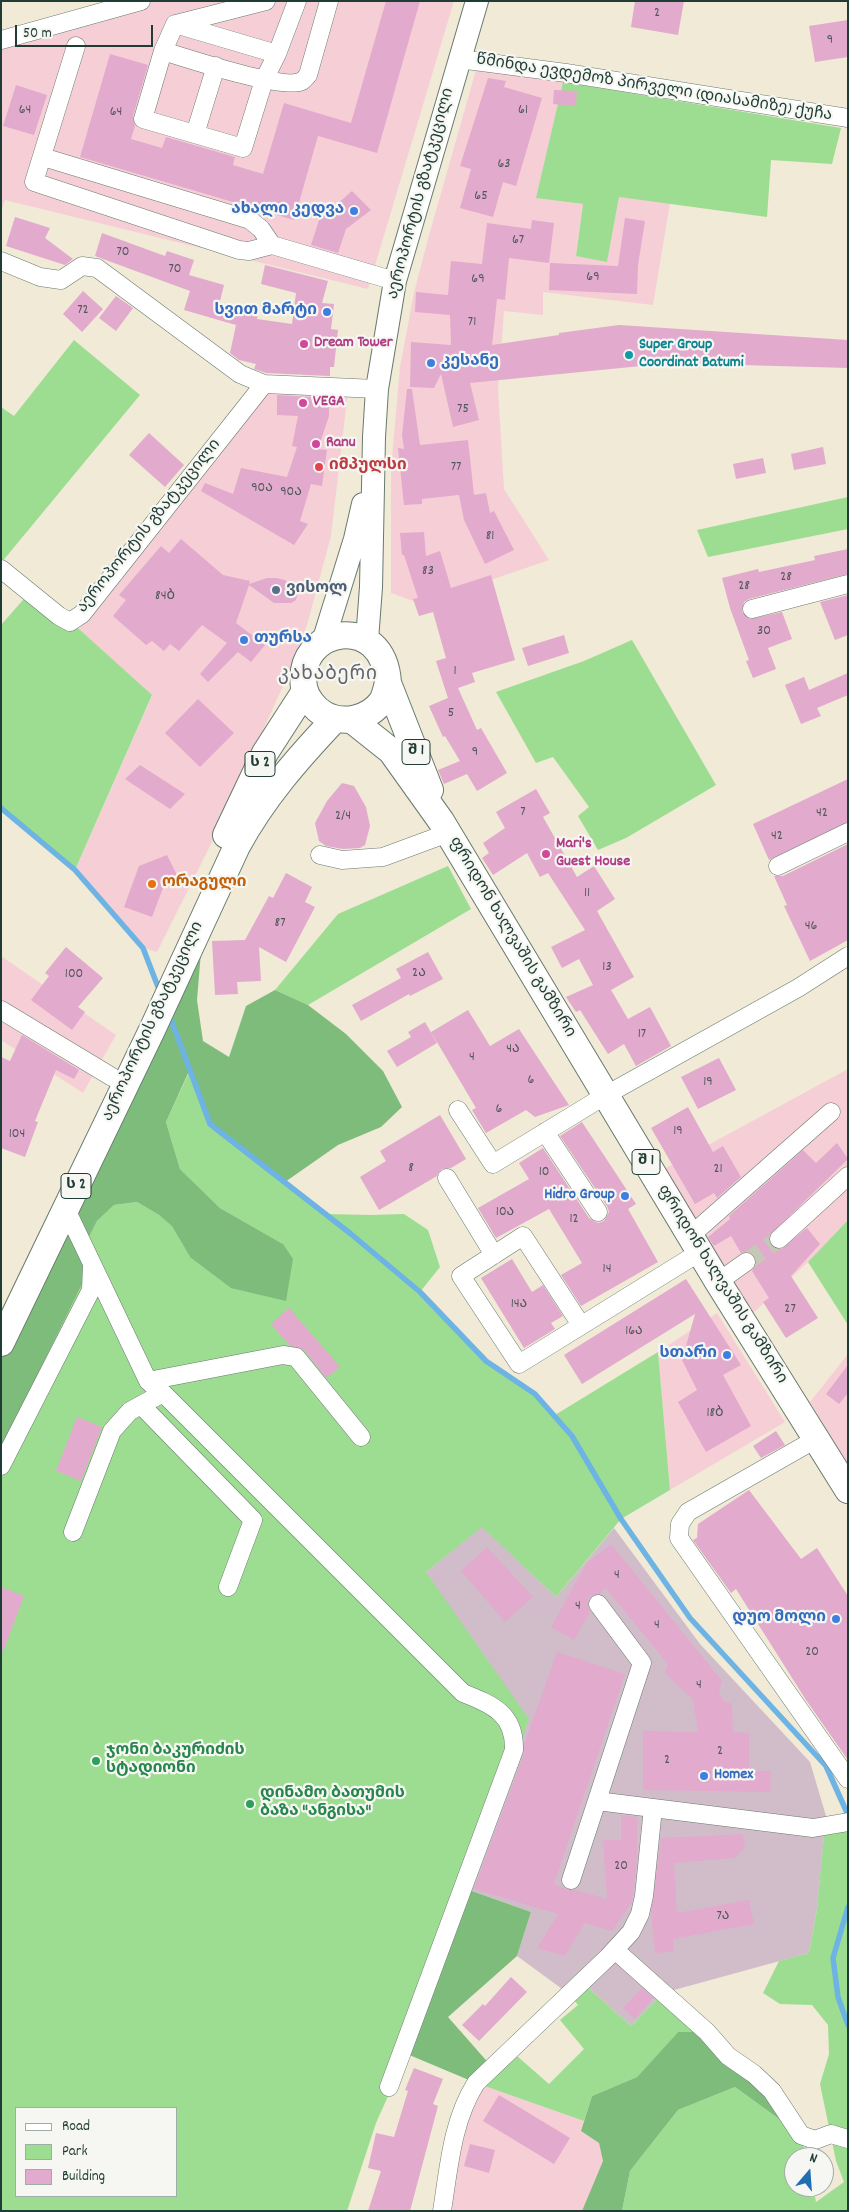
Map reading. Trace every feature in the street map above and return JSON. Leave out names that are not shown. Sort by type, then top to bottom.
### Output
[{"type":"highway","points":[[353,635],[368,640],[380,652],[387,666],[388,683],[382,700],[369,714],[343,719],[322,713],[312,704],[305,691],[303,677],[305,663],[312,651],[323,642],[337,636],[353,635]]},
{"type":"highway","name":"შ 1","points":[[388,683],[407,726],[445,827]]},
{"type":"highway","name":"აეროპორტის გზატკეცილი","points":[[1,1343],[65,1207],[265,754],[305,691]]},
{"type":"highway","name":"შ 1","points":[[343,719],[391,751],[445,827]]},
{"type":"highway","name":"აეროპორტის გზატკეცილი","points":[[173,965],[251,820],[291,766],[343,719]]},
{"type":"highway","name":"ფრიდონ ხალვაშის გამზირი","points":[[445,827],[718,1282],[847,1488]]},
{"type":"highway","name":"აეროპორტის გზატკეცილი","points":[[1,1307],[112,1077],[145,1026]]},
{"type":"main road","name":"აეროპორტის გზატკეცილი","points":[[368,640],[372,587],[373,462],[377,389],[395,280],[476,1]]},
{"type":"main road","name":"აეროპორტის გზატკეცილი","points":[[323,642],[355,539],[373,462]]},
{"type":"street","points":[[1,40],[141,1]]},
{"type":"street","points":[[175,24],[266,1]]},
{"type":"street","points":[[175,24],[163,51],[143,119],[243,148],[264,80],[277,54],[297,1]]},
{"type":"street","points":[[163,51],[264,80],[292,83],[302,81],[308,75],[329,1]]},
{"type":"street","points":[[175,24],[277,54]]},
{"type":"street","points":[[76,46],[34,182],[239,250],[249,251],[272,245],[395,280]]},
{"type":"street","name":"წმინდა ევდემოზ პირველი (დიასამიზე) ქუჩა","points":[[459,59],[566,73],[848,118]]},
{"type":"street","points":[[195,134],[216,66]]},
{"type":"street","points":[[43,157],[250,220],[261,229],[272,245]]},
{"type":"street","points":[[1,261],[40,277],[61,280],[82,266],[97,268],[240,374],[264,384],[377,389]]},
{"type":"street","name":"აეროპორტის გზატკეცილი","points":[[1,569],[59,616],[70,622],[82,614],[264,384]]},
{"type":"street","points":[[752,609],[848,584]]},
{"type":"street","points":[[320,855],[342,860],[383,857],[445,827]]},
{"type":"street","points":[[778,866],[848,832]]},
{"type":"street","points":[[458,1110],[493,1164],[606,1095],[798,988],[848,956]]},
{"type":"street","points":[[1,1010],[112,1077]]},
{"type":"street","points":[[581,1325],[523,1236],[462,1276],[519,1364],[581,1325],[695,1244],[831,1112]]},
{"type":"street","points":[[545,1132],[598,1212]]},
{"type":"street","points":[[778,1239],[848,1176]]},
{"type":"street","points":[[447,1178],[494,1255]]},
{"type":"street","points":[[65,1207],[148,1381],[163,1393],[463,1693],[488,1703],[505,1716],[514,1735],[514,1750],[389,2087]]},
{"type":"street","points":[[718,1282],[746,1262]]},
{"type":"street","points":[[1,1466],[91,1290],[92,1264]]},
{"type":"street","points":[[148,1381],[283,1355],[296,1358],[361,1437]]},
{"type":"street","points":[[73,1532],[112,1431],[130,1411],[163,1393]]},
{"type":"street","points":[[141,1405],[253,1520],[228,1587]]},
{"type":"street","points":[[816,1439],[688,1512],[680,1524],[679,1538],[848,1779]]},
{"type":"street","points":[[572,1880],[642,1663],[598,1604]]},
{"type":"street","points":[[597,1801],[812,1828],[848,1822]]},
{"type":"street","points":[[442,2211],[459,2116],[465,2100],[476,2082],[615,1950],[631,1932],[640,1914],[644,1896],[653,1808]]},
{"type":"street","points":[[615,1950],[707,2032],[728,2056],[754,2074],[772,2091],[801,2135],[815,2140],[840,2136]]},
{"type":"shaded area","points":[[149,1],[454,1],[368,289],[5,200],[1,211],[1,42]]},
{"type":"shaded area","points":[[476,70],[563,82],[537,198],[583,204],[576,256],[607,261],[619,197],[670,203],[653,305],[543,292],[543,315],[504,311],[498,389],[504,489],[549,560],[421,604],[391,593],[391,470],[400,367],[414,293]]},
{"type":"shaded area","points":[[268,388],[348,391],[331,536],[307,625],[288,675],[217,832],[157,952],[143,948],[75,870],[152,696],[79,629]]},
{"type":"shaded area","points":[[1,956],[116,1035],[83,1093],[1,1040]]},
{"type":"shaded area","points":[[848,1069],[848,1220],[808,1262],[753,1313],[664,1169]]},
{"type":"shaded area","points":[[717,1313],[785,1422],[670,1490],[658,1352]]},
{"type":"shaded area","points":[[848,1354],[848,1466],[810,1402]]},
{"type":"shaded area","points":[[482,1526],[556,1597],[614,1528],[700,1644],[810,1762],[826,1816],[817,1909],[809,1953],[663,1993],[631,2026],[582,1982],[569,1994],[517,1956],[531,1912],[469,1890],[426,1572]]},
{"type":"shaded area","points":[[476,2083],[584,2121],[581,2131],[599,2143],[604,2162],[582,2211],[442,2211]]},
{"type":"green space","points":[[563,82],[841,128],[832,164],[771,160],[767,217],[619,197],[607,262],[576,256],[583,204],[536,198]]},
{"type":"green space","points":[[74,340],[140,395],[1,563],[1,407],[14,416]]},
{"type":"green space","points":[[848,497],[848,529],[708,557],[697,530]]},
{"type":"green space","points":[[30,592],[79,629],[152,695],[75,870],[1,808],[1,625]]},
{"type":"green space","points":[[632,640],[716,785],[626,838],[598,850],[578,816],[589,807],[553,757],[536,763],[496,692],[584,661]]},
{"type":"green space","points":[[448,866],[471,909],[308,1005],[275,990],[338,914]]},
{"type":"green space","points":[[201,952],[197,1000],[203,1041],[229,1057],[246,1006],[275,990],[308,1005],[346,1034],[383,1071],[402,1107],[381,1127],[338,1145],[285,1182],[210,1124],[190,1069],[166,1122],[180,1169],[220,1208],[283,1244],[293,1259],[286,1301],[231,1288],[190,1257],[172,1226],[159,1215],[137,1202],[114,1205],[97,1221],[84,1247],[92,1264],[1,1449],[1,1359]]},
{"type":"green space","name":"დინამო ბათუმის ბაზა \"ანგისა\"","points":[[191,1068],[210,1124],[325,1214],[404,1214],[428,1230],[440,1267],[420,1292],[486,1361],[535,1394],[555,1415],[658,1352],[670,1490],[621,1519],[556,1597],[482,1527],[426,1572],[529,1719],[469,1890],[407,2054],[376,2123],[347,2211],[1,2211],[1,1449],[92,1264],[84,1247],[97,1221],[114,1205],[137,1202],[159,1215],[172,1225],[190,1257],[283,1244],[220,1208],[180,1169],[166,1122]]},
{"type":"green space","points":[[848,1220],[848,1325],[808,1262]]},
{"type":"green space","points":[[848,1828],[848,2211],[622,2211],[630,2171],[678,2110],[735,2087],[801,2135],[804,2147],[784,2147],[784,2197],[815,2197],[816,2202],[823,2197],[834,2197],[834,2189],[844,2182],[836,2161],[820,2084],[829,2054],[828,2025],[812,2005],[780,2004],[763,1993],[779,1961],[809,1953],[817,1909],[824,1834]]},
{"type":"green space","points":[[469,1890],[531,1912],[517,1956],[448,2017],[492,2067],[476,2083],[407,2054]]},
{"type":"green space","points":[[582,1982],[631,2026],[663,1993],[707,2032],[678,2032],[637,2077],[592,2096],[584,2121],[476,2083],[510,2050],[549,2084],[584,2049],[560,2020],[578,2005],[569,1994]]},
{"type":"green space","points":[[678,2032],[707,2032],[801,2135],[735,2087],[678,2110],[630,2171],[622,2211],[582,2211],[603,2161],[599,2143],[581,2131],[592,2096],[637,2077]]},
{"type":"building","points":[[386,1],[420,1],[377,153],[318,136],[294,220],[80,157],[110,54],[148,65],[133,116],[135,126],[131,139],[162,148],[166,137],[235,157],[233,165],[263,174],[284,103],[351,123]]},
{"type":"building","points":[[635,1],[684,1],[678,35],[631,27]]},
{"type":"building","points":[[848,20],[848,57],[815,62],[809,26]]},
{"type":"building","points":[[488,78],[506,81],[504,87],[542,98],[516,186],[503,182],[493,217],[460,208],[471,169],[460,166]]},
{"type":"building","points":[[16,85],[47,95],[34,135],[3,126]]},
{"type":"building","points":[[554,90],[577,91],[576,106],[553,104]]},
{"type":"building","points":[[352,191],[371,210],[346,229],[338,253],[311,245],[319,220]]},
{"type":"building","points":[[15,217],[50,228],[45,238],[73,259],[65,265],[6,246]]},
{"type":"building","points":[[625,218],[645,221],[638,265],[637,294],[549,290],[550,263],[618,266]]},
{"type":"building","name":"Super Group Coordinat Batumi","points":[[532,220],[554,223],[549,263],[509,258],[505,300],[497,299],[492,345],[619,325],[848,340],[848,368],[671,363],[470,383],[479,420],[453,427],[441,374],[434,388],[410,387],[411,342],[451,345],[450,315],[415,312],[416,292],[448,295],[451,261],[482,264],[487,223],[531,229]]},
{"type":"building","points":[[102,233],[165,256],[167,251],[194,260],[189,275],[224,285],[219,305],[258,314],[257,319],[292,324],[296,293],[261,284],[265,265],[328,281],[322,303],[334,304],[331,329],[338,330],[334,367],[330,367],[330,376],[266,373],[254,369],[256,364],[239,360],[230,353],[236,325],[184,310],[190,291],[95,256]]},
{"type":"building","points":[[83,291],[103,309],[82,332],[63,314]]},
{"type":"building","points":[[116,296],[133,308],[116,331],[99,318]]},
{"type":"building","points":[[407,389],[412,389],[420,445],[468,440],[474,495],[486,493],[490,513],[494,511],[514,550],[485,564],[464,520],[459,495],[422,499],[422,504],[404,505],[398,448],[404,449],[402,435]]},
{"type":"building","points":[[277,395],[329,398],[329,416],[318,449],[327,450],[322,486],[311,484],[300,521],[308,524],[294,545],[201,491],[205,483],[233,494],[241,468],[287,477],[297,447],[292,446],[298,416],[277,415]]},
{"type":"building","points":[[149,433],[184,465],[165,487],[129,455]]},
{"type":"building","points":[[823,447],[826,464],[794,470],[791,454]]},
{"type":"building","points":[[763,458],[766,473],[736,479],[733,464]]},
{"type":"building","points":[[424,532],[426,556],[440,551],[451,588],[491,575],[515,660],[472,673],[475,682],[458,688],[477,730],[481,728],[507,773],[477,791],[467,774],[444,784],[438,770],[460,761],[445,736],[443,737],[429,706],[448,698],[436,661],[446,658],[433,612],[419,616],[413,599],[418,598],[404,555],[402,555],[400,533]]},
{"type":"building","points":[[181,539],[223,575],[250,581],[249,584],[267,578],[285,580],[298,592],[296,600],[291,603],[274,603],[249,585],[236,623],[265,645],[251,662],[238,652],[208,682],[200,674],[227,643],[202,625],[179,651],[170,644],[164,651],[152,641],[146,645],[113,616],[126,600],[119,595],[161,546],[169,553]]},
{"type":"building","points":[[848,549],[848,574],[749,599],[744,602],[742,612],[750,619],[782,612],[792,639],[768,648],[776,669],[753,678],[746,661],[749,660],[730,608],[722,578],[758,569],[759,572],[815,560],[814,556]]},
{"type":"building","points":[[848,595],[848,635],[835,640],[820,602]]},
{"type":"building","points":[[564,635],[569,653],[528,666],[522,648]]},
{"type":"building","points":[[848,673],[848,695],[817,708],[821,716],[801,724],[785,685],[804,677],[809,690]]},
{"type":"building","points":[[198,699],[234,733],[200,767],[165,733]]},
{"type":"building","points":[[140,765],[185,794],[170,809],[125,779]]},
{"type":"building","points":[[848,779],[848,822],[769,860],[753,824]]},
{"type":"building","points":[[342,783],[354,786],[366,807],[370,826],[365,845],[360,848],[343,849],[326,846],[319,841],[315,823],[327,801]]},
{"type":"building","points":[[536,789],[550,813],[543,817],[577,877],[594,866],[615,899],[597,911],[634,977],[611,990],[628,1019],[650,1007],[671,1046],[636,1066],[624,1044],[608,1054],[580,1010],[576,1012],[566,997],[593,985],[579,959],[562,968],[551,947],[585,930],[548,873],[540,877],[527,853],[493,875],[482,858],[489,853],[483,843],[505,828],[496,812]]},
{"type":"building","points":[[848,844],[848,940],[810,961],[784,906],[787,905],[774,876],[783,876]]},
{"type":"building","name":"ორაგული","points":[[167,855],[179,879],[163,888],[152,917],[124,907],[139,866]]},
{"type":"building","points":[[286,873],[312,887],[305,902],[315,907],[286,962],[259,947],[261,981],[237,982],[238,994],[215,995],[212,941],[245,940],[269,896],[273,898]]},
{"type":"building","points":[[66,947],[103,978],[78,1007],[85,1012],[72,1030],[31,1000],[49,976],[45,973]]},
{"type":"building","points":[[428,952],[443,979],[410,996],[409,994],[361,1021],[352,1005],[401,978],[396,969]]},
{"type":"building","points":[[468,1010],[490,1046],[519,1029],[569,1105],[535,1117],[526,1110],[486,1133],[472,1110],[476,1108],[431,1032]]},
{"type":"building","points":[[425,1022],[437,1043],[397,1067],[387,1051],[411,1037],[408,1032]]},
{"type":"building","points":[[22,1035],[79,1070],[74,1079],[56,1070],[35,1121],[38,1122],[25,1157],[1,1148],[1,1057],[10,1061]]},
{"type":"building","points":[[719,1058],[736,1090],[698,1109],[681,1077]]},
{"type":"building","points":[[688,1107],[713,1152],[723,1146],[741,1177],[717,1198],[714,1193],[695,1204],[651,1128]]},
{"type":"building","points":[[440,1115],[466,1159],[451,1168],[442,1169],[437,1176],[379,1210],[360,1177],[386,1161],[380,1151]]},
{"type":"building","points":[[582,1122],[636,1204],[628,1209],[658,1262],[581,1306],[561,1275],[582,1263],[549,1209],[496,1238],[478,1208],[529,1179],[519,1163],[543,1148],[589,1218],[598,1223],[604,1221],[609,1212],[607,1206],[560,1136]]},
{"type":"building","points":[[837,1143],[848,1159],[769,1236],[772,1246],[781,1249],[807,1228],[820,1244],[791,1276],[818,1318],[786,1338],[763,1302],[769,1298],[752,1271],[757,1261],[754,1255],[750,1252],[741,1253],[731,1236],[714,1246],[708,1237],[730,1219],[729,1216],[803,1150],[816,1163]]},
{"type":"building","points":[[512,1259],[532,1292],[543,1285],[563,1316],[551,1323],[555,1329],[524,1348],[481,1278]]},
{"type":"building","points":[[686,1279],[741,1365],[723,1375],[751,1426],[706,1452],[678,1402],[697,1390],[682,1360],[695,1314],[582,1384],[564,1355]]},
{"type":"building","points":[[289,1308],[340,1367],[326,1378],[304,1350],[289,1345],[271,1324]]},
{"type":"building","points":[[848,1365],[848,1393],[839,1404],[826,1394]]},
{"type":"building","points":[[77,1417],[102,1427],[81,1481],[56,1471]]},
{"type":"building","points":[[776,1431],[785,1445],[761,1458],[753,1446]]},
{"type":"building","points":[[749,1490],[801,1559],[817,1548],[848,1596],[848,1760],[806,1700],[736,1589],[731,1593],[693,1540],[697,1538],[698,1524]]},
{"type":"building","points":[[611,1544],[722,1681],[719,1691],[723,1701],[732,1704],[733,1732],[749,1733],[749,1771],[771,1771],[770,1792],[643,1790],[643,1731],[698,1732],[693,1700],[665,1673],[668,1664],[605,1587],[600,1594],[592,1595],[588,1599],[590,1612],[574,1640],[551,1627],[587,1563]]},
{"type":"building","points":[[487,1547],[533,1597],[505,1622],[461,1571]]},
{"type":"building","points":[[1,1587],[24,1596],[3,1652],[1,1652]]},
{"type":"building","points":[[557,1652],[625,1674],[554,1884],[568,1890],[575,1890],[607,1899],[603,1840],[621,1840],[621,1815],[637,1817],[637,1861],[632,1902],[612,1931],[585,1923],[565,1956],[537,1948],[558,1914],[474,1889],[524,1754],[524,1745]]},
{"type":"building","points":[[743,1834],[745,1848],[734,1858],[674,1863],[677,1913],[749,1900],[754,1924],[673,1939],[674,1951],[655,1953],[651,1912],[661,1838]]},
{"type":"building","points":[[511,1977],[527,1992],[479,2041],[462,2025],[483,2004],[485,2006]]},
{"type":"building","points":[[642,1988],[653,1998],[635,2019],[623,2008]]},
{"type":"building","points":[[414,2068],[443,2079],[433,2104],[438,2106],[410,2211],[368,2211],[381,2171],[368,2168],[376,2133],[394,2137],[408,2091],[405,2090]]},
{"type":"building","points":[[499,2095],[570,2138],[554,2164],[483,2121]]},
{"type":"building","points":[[470,2144],[495,2150],[489,2173],[464,2166]]},
{"type":"waterway","points":[[1,808],[75,870],[143,948],[160,992]]},
{"type":"waterway","points":[[169,1014],[210,1124],[351,1234],[420,1292],[486,1361],[535,1394],[572,1436],[621,1519],[690,1618],[826,1766],[848,1815]]},
{"type":"waterway","points":[[848,1907],[833,1958],[838,1997],[848,2025]]},
{"type":"tunnel","points":[[746,1262],[779,1239]]},
{"type":"place","name":"ახალი კედვა","points":[[354,211]]},
{"type":"place","name":"სვით მარტი","points":[[327,312]]},
{"type":"place","name":"Dream Tower","points":[[304,344]]},
{"type":"place","name":"Super Group Coordinat Batumi","points":[[629,355]]},
{"type":"place","name":"კესანე","points":[[431,363]]},
{"type":"place","name":"VEGA","points":[[303,403]]},
{"type":"place","name":"Ranu","points":[[316,444]]},
{"type":"place","name":"იმპულსი","points":[[319,467]]},
{"type":"place","name":"ვისოლ","points":[[276,590]]},
{"type":"place","name":"თურსა","points":[[244,640]]},
{"type":"place","name":"Mari's Guest House","points":[[546,854]]},
{"type":"place","name":"ორაგული","points":[[152,884]]},
{"type":"place","name":"Hidro Group","points":[[625,1196]]},
{"type":"place","name":"სთარი","points":[[727,1355]]},
{"type":"place","name":"დუო მოლი","points":[[836,1619]]},
{"type":"place","name":"ჯონი ბაკურიძის სტადიონი","points":[[96,1761]]},
{"type":"place","name":"Homex","points":[[704,1776]]},
{"type":"place","name":"დინამო ბათუმის ბაზა \"ანგისა\"","points":[[250,1804]]},
{"type":"district","name":"კახაბერი","points":[[328,676]]}]
